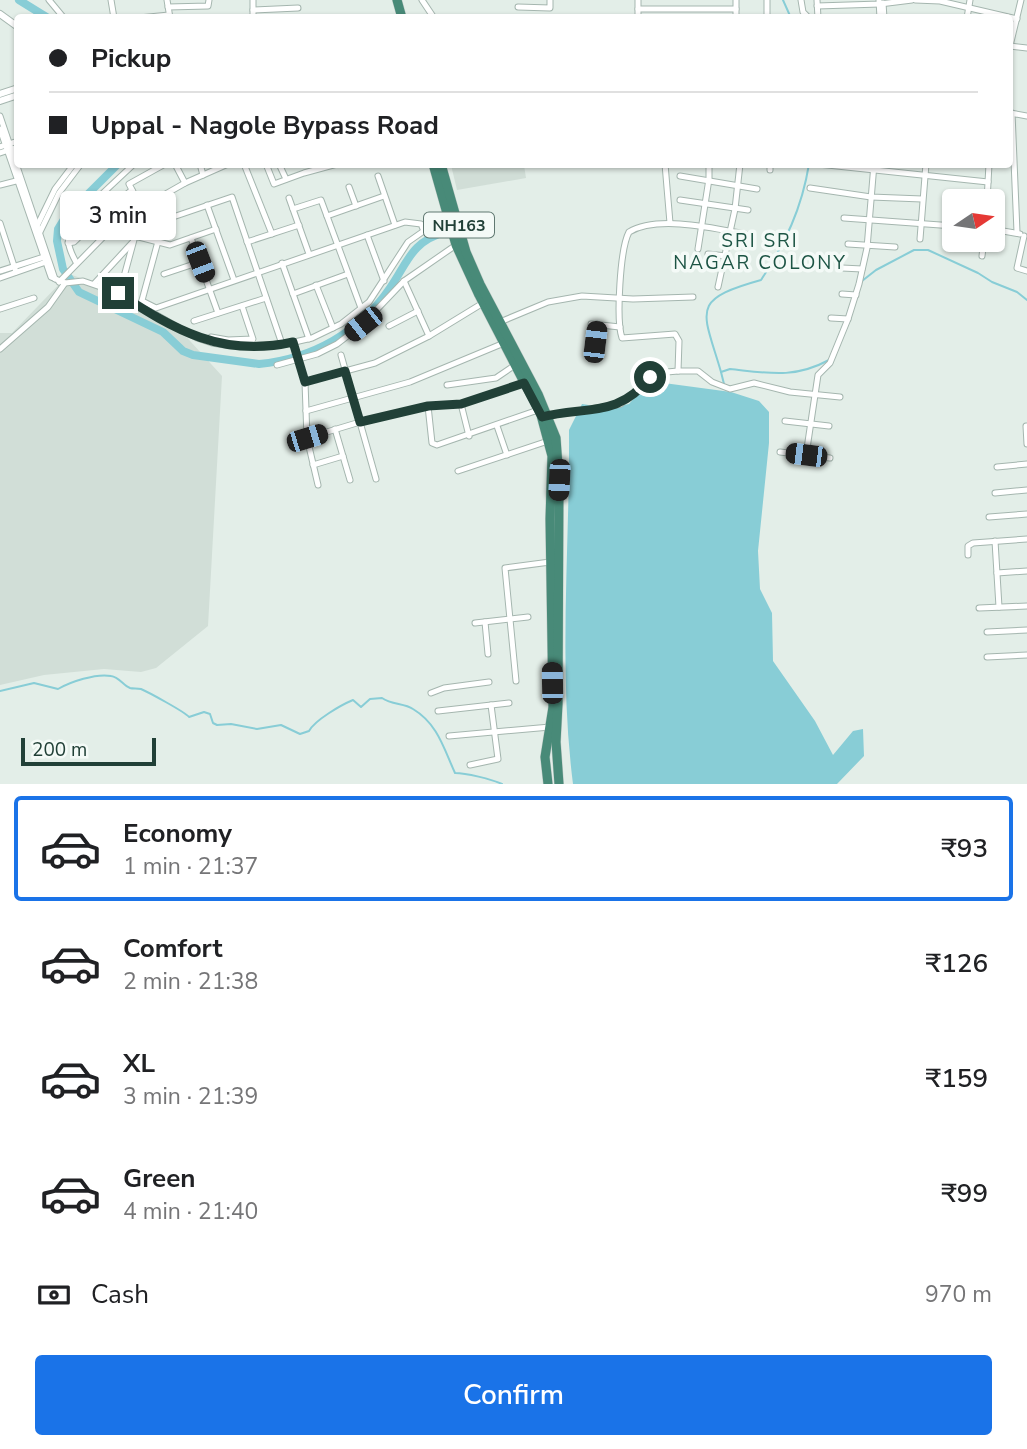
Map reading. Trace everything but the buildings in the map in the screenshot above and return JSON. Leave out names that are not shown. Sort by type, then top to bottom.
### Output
[{"type":"highway","name":"NH163","points":[[434,168],[456,245],[524,383],[555,438],[559,459],[556,742],[558,781]]},
{"type":"highway","name":"NH163","points":[[443,168],[466,252],[542,414],[549,441],[552,478],[550,562],[553,707],[545,757],[547,782]]},
{"type":"street","points":[[167,3],[197,2],[208,6],[209,0]]},
{"type":"street","points":[[253,0],[253,14],[298,8]]},
{"type":"street","points":[[285,0],[286,9]]},
{"type":"street","points":[[518,7],[550,8],[550,0]]},
{"type":"street","points":[[638,0],[638,14]]},
{"type":"street","points":[[707,0],[707,10]]},
{"type":"street","points":[[736,0],[736,14]]},
{"type":"street","points":[[1013,33],[1021,0],[1027,1]]},
{"type":"street","points":[[817,3],[940,1],[970,3],[1002,14]]},
{"type":"street","points":[[662,8],[663,14]]},
{"type":"street","points":[[638,9],[736,9]]},
{"type":"street","points":[[1013,18],[1017,19]]},
{"type":"street","points":[[0,116],[9,147]]},
{"type":"street","points":[[0,129],[9,147]]},
{"type":"street","points":[[0,153],[9,147]]},
{"type":"street","points":[[1013,153],[1017,232]]},
{"type":"street","points":[[16,168],[46,259],[47,271],[62,282],[94,284],[141,304],[197,338],[231,346],[282,344],[309,339],[333,328],[369,302],[408,242],[448,214]]},
{"type":"street","points":[[37,232],[55,190],[71,168]]},
{"type":"street","points":[[37,232],[59,193],[78,168]]},
{"type":"street","points":[[76,262],[68,243],[68,232],[74,221],[130,168]]},
{"type":"street","points":[[68,243],[74,242],[131,187],[159,168]]},
{"type":"street","points":[[177,168],[185,183]]},
{"type":"street","points":[[201,168],[203,175]]},
{"type":"street","points":[[0,349],[48,307],[64,276],[120,220],[141,206],[216,168]]},
{"type":"street","points":[[246,168],[272,234]]},
{"type":"street","points":[[268,168],[274,184],[322,168]]},
{"type":"street","points":[[281,168],[286,179]]},
{"type":"street","points":[[302,168],[303,173]]},
{"type":"street","points":[[665,168],[670,223]]},
{"type":"street","points":[[698,248],[709,168]]},
{"type":"street","points":[[718,287],[735,209],[740,168]]},
{"type":"street","points":[[846,168],[988,182]]},
{"type":"street","points":[[806,455],[818,375],[830,363],[856,295],[867,245],[874,168]]},
{"type":"street","points":[[920,239],[925,168]]},
{"type":"street","points":[[988,189],[989,168]]},
{"type":"street","points":[[124,174],[141,206]]},
{"type":"street","points":[[378,176],[394,225]]},
{"type":"street","points":[[680,176],[757,189]]},
{"type":"street","points":[[0,185],[20,180]]},
{"type":"street","points":[[349,187],[356,206]]},
{"type":"street","points":[[810,188],[871,197],[922,199]]},
{"type":"street","points":[[327,216],[384,196]]},
{"type":"street","points":[[94,284],[137,238],[170,218],[232,197],[282,344]]},
{"type":"street","points":[[289,198],[309,254]]},
{"type":"street","points":[[293,209],[321,200],[361,308]]},
{"type":"street","points":[[680,200],[748,210]]},
{"type":"street","points":[[207,205],[234,280]]},
{"type":"street","points":[[844,218],[942,225]]},
{"type":"street","points":[[120,220],[137,238],[170,245],[216,229]]},
{"type":"street","points":[[141,304],[156,308],[394,225],[409,222],[421,224],[424,231]]},
{"type":"street","points":[[0,223],[15,270]]},
{"type":"street","points":[[141,304],[163,223]]},
{"type":"street","points":[[678,371],[679,341],[675,334],[624,339],[620,327],[619,298],[625,243],[629,233],[636,229],[670,223],[745,234]]},
{"type":"street","points":[[247,242],[299,225]]},
{"type":"street","points":[[433,225],[453,230]]},
{"type":"street","points":[[86,230],[98,241]]},
{"type":"street","points":[[1005,231],[1017,232],[1026,237],[1017,268],[1027,271]]},
{"type":"street","points":[[367,235],[384,281]]},
{"type":"street","points":[[120,295],[137,238]]},
{"type":"street","points":[[191,238],[218,313]]},
{"type":"street","points":[[848,244],[895,247]]},
{"type":"street","points":[[277,365],[317,354],[337,344],[363,324],[404,281],[456,245]]},
{"type":"street","points":[[982,252],[982,256]]},
{"type":"street","points":[[708,254],[726,257]]},
{"type":"street","points":[[0,278],[46,259]]},
{"type":"street","points":[[164,274],[200,262]]},
{"type":"street","points":[[282,263],[309,339]]},
{"type":"street","points":[[842,268],[862,269]]},
{"type":"street","points":[[0,271],[15,270]]},
{"type":"street","points":[[293,294],[348,274]]},
{"type":"street","points":[[404,281],[429,336]]},
{"type":"street","points":[[316,285],[333,328]]},
{"type":"street","points":[[842,294],[856,295]]},
{"type":"street","points":[[500,321],[548,302],[582,296],[693,297]]},
{"type":"street","points":[[0,309],[34,298]]},
{"type":"street","points":[[194,321],[266,298]]},
{"type":"street","points":[[305,382],[375,362],[429,336],[483,303]]},
{"type":"street","points":[[211,337],[253,340],[242,306]]},
{"type":"street","points":[[389,326],[418,311]]},
{"type":"street","points":[[831,318],[848,319]]},
{"type":"street","points":[[595,342],[594,324],[620,327]]},
{"type":"street","points":[[293,342],[305,382],[307,438],[318,485]]},
{"type":"street","points":[[306,411],[410,382],[504,343]]},
{"type":"street","points":[[341,355],[376,479]]},
{"type":"street","points":[[447,385],[495,378],[515,365]]},
{"type":"street","points":[[428,406],[432,443],[438,445],[542,414],[621,404],[656,373],[698,371],[713,383],[733,389],[754,383],[782,391],[840,397]]},
{"type":"street","points":[[307,438],[428,406],[461,404],[524,383]]},
{"type":"street","points":[[461,404],[469,436]]},
{"type":"street","points":[[785,421],[830,426]]},
{"type":"street","points":[[497,426],[507,456]]},
{"type":"street","points":[[1026,426],[1027,443]]},
{"type":"street","points":[[335,429],[350,480]]},
{"type":"street","points":[[458,471],[549,441]]},
{"type":"street","points":[[780,452],[830,458]]},
{"type":"street","points":[[313,465],[343,456]]},
{"type":"street","points":[[997,467],[1027,464]]},
{"type":"street","points":[[995,492],[1027,491]]},
{"type":"street","points":[[989,517],[1027,514]]},
{"type":"street","points":[[968,555],[969,545],[1027,539]]},
{"type":"street","points":[[995,541],[999,607]]},
{"type":"street","points":[[516,681],[505,568],[550,562]]},
{"type":"street","points":[[997,573],[1027,571]]},
{"type":"street","points":[[979,608],[1027,606]]},
{"type":"street","points":[[475,623],[528,617]]},
{"type":"street","points":[[485,622],[488,654]]},
{"type":"street","points":[[987,632],[1027,630]]},
{"type":"street","points":[[987,657],[1027,655]]},
{"type":"street","points":[[432,693],[444,688],[489,682]]},
{"type":"street","points":[[438,711],[509,704]]},
{"type":"street","points":[[470,765],[498,759],[491,705]]},
{"type":"street","points":[[449,736],[550,727]]},
{"type":"shaded area","points":[[452,168],[524,168],[526,178],[457,190]]},
{"type":"shaded area","points":[[69,274],[122,292],[170,319],[222,376],[208,626],[156,668],[141,672],[104,669],[44,675],[0,685],[0,333],[12,333]]},
{"type":"water","points":[[649,381],[731,392],[759,401],[769,412],[769,443],[758,551],[760,589],[772,613],[773,661],[815,721],[833,755],[853,731],[863,729],[864,756],[837,784],[573,784],[565,651],[569,430],[582,404],[608,408],[629,404]]},
{"type":"waterway","points":[[19,0],[42,14]]},
{"type":"waterway","points":[[783,0],[789,14]]},
{"type":"waterway","points":[[114,168],[66,216],[58,229],[57,241],[63,269],[79,292],[163,332],[183,351],[193,355],[259,364],[298,356],[333,341],[378,304],[417,247],[445,232]]},
{"type":"waterway","points":[[721,372],[707,321],[707,310],[722,294],[761,280],[791,225],[802,196],[808,168]]},
{"type":"waterway","points":[[862,281],[876,270],[914,250],[928,250],[1017,292],[1027,300]]},
{"type":"waterway","points":[[724,384],[721,372],[730,369],[781,373],[804,370],[829,360]]},
{"type":"waterway","points":[[0,691],[34,683],[58,689],[83,679],[111,676],[130,688],[151,694],[189,717],[204,712],[210,714],[213,723],[217,725],[231,724],[257,729],[281,725],[300,734],[309,731],[322,718],[353,700],[361,707],[370,699],[382,698],[409,707],[429,722],[455,773],[502,784]]},
{"type":"district","name":"SRI SRI NAGAR COLONY","points":[[760,251]]},
{"type":"route","points":[[118,293],[197,338],[212,343],[255,346],[293,342],[305,382],[345,371],[360,422],[428,406],[461,404],[524,383],[542,417],[594,410],[621,404],[650,377]]}]
